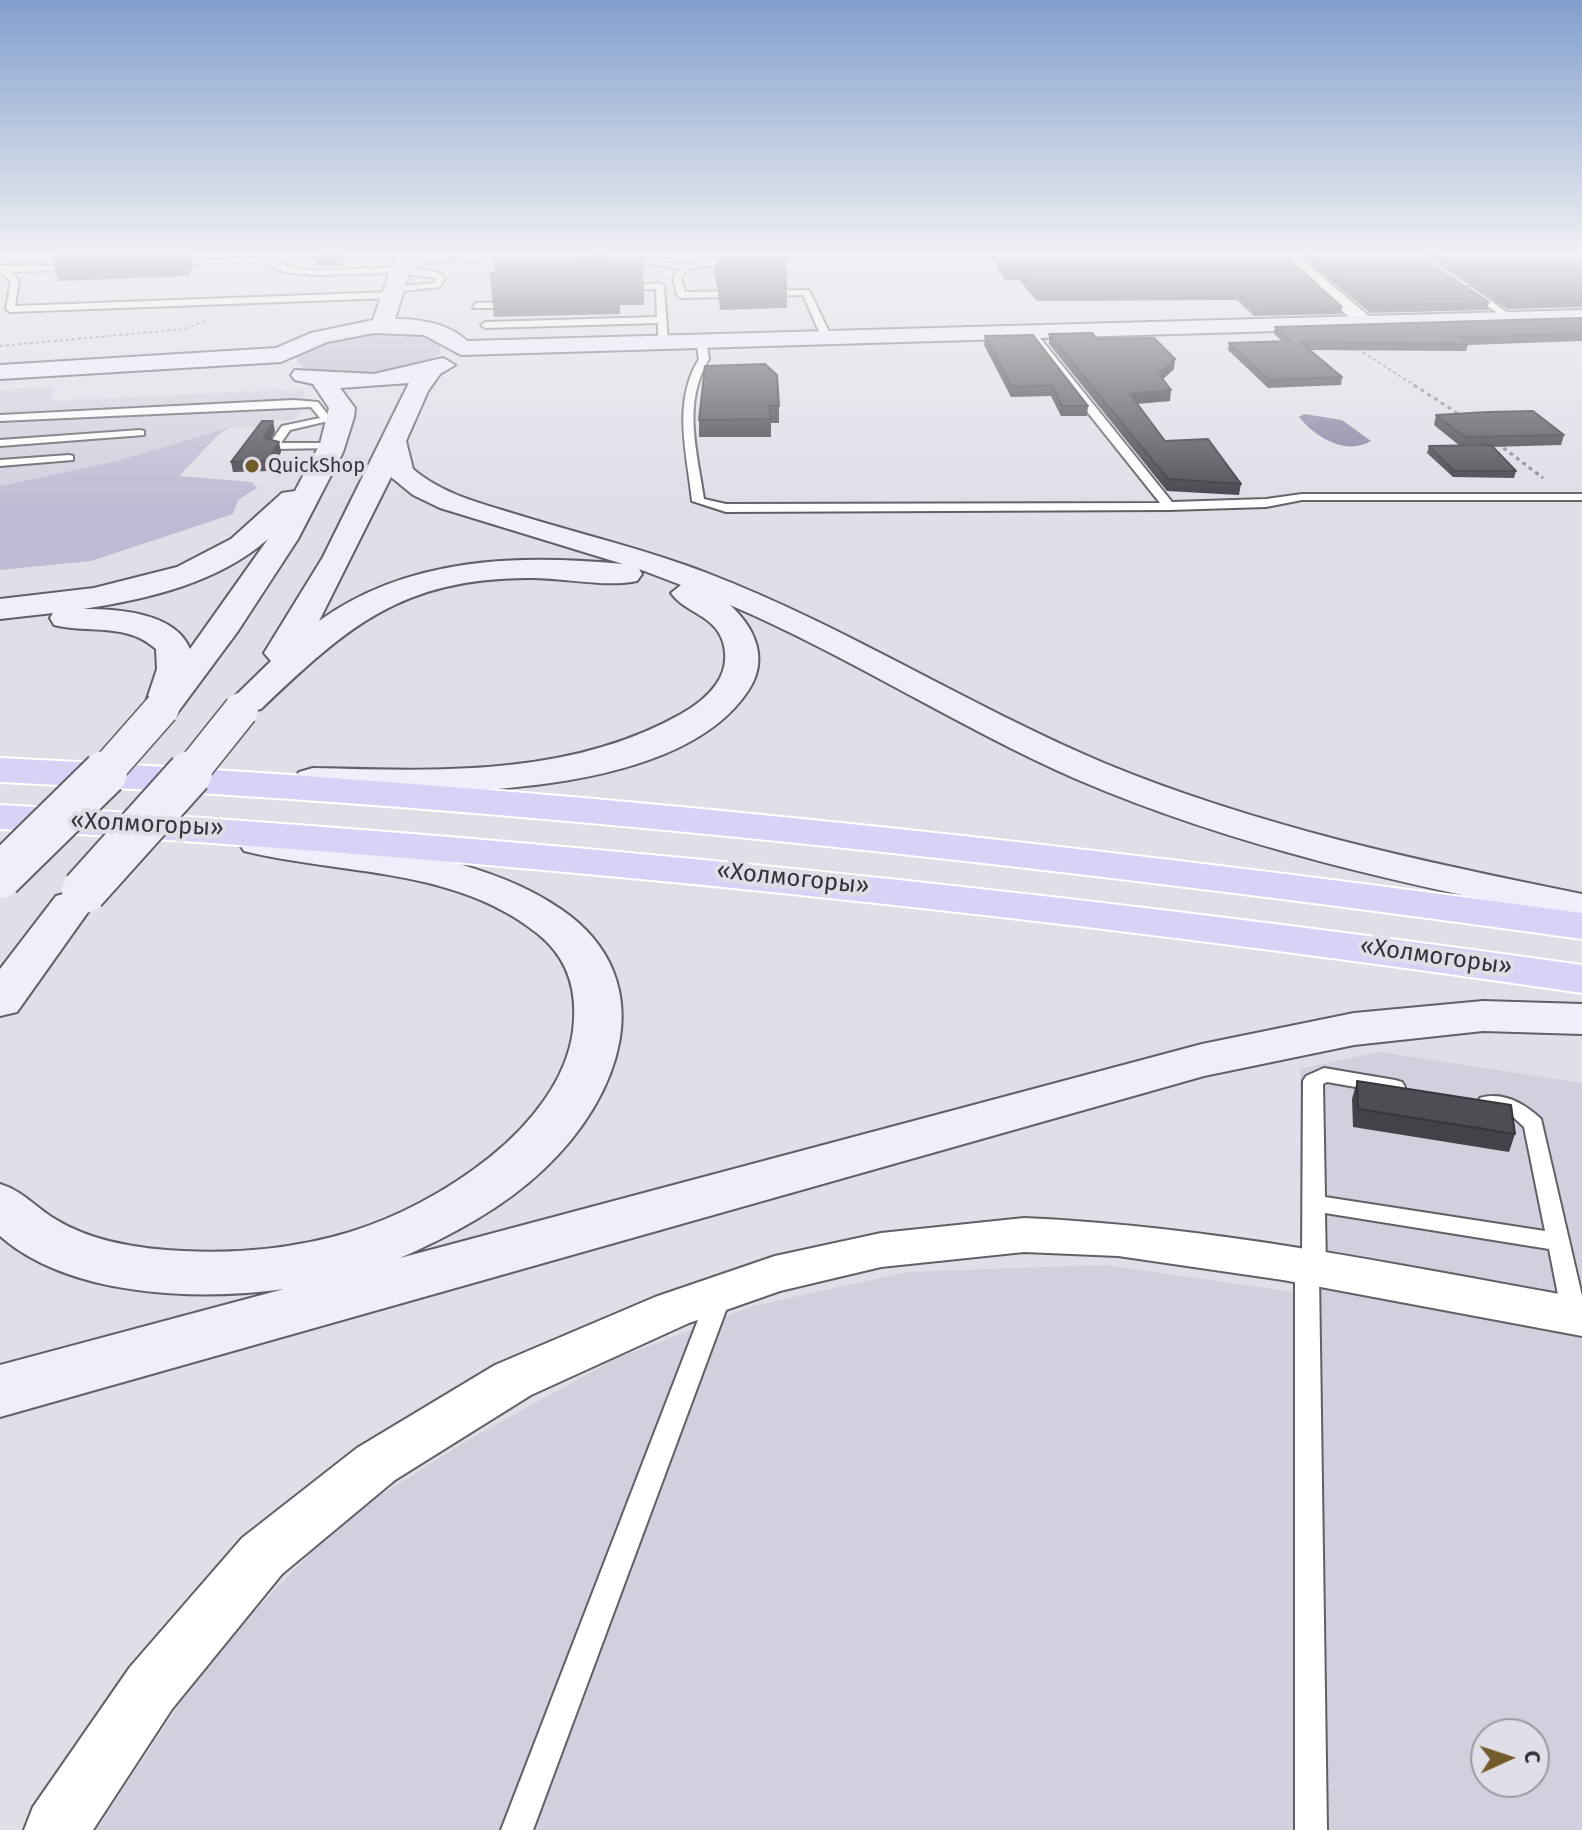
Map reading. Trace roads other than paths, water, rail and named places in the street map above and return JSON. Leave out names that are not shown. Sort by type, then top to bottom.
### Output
[{"type":"highway","name":"«Холмогоры»","points":[[0,770],[154,776],[461,798],[947,844],[1324,890],[1582,926]]},
{"type":"highway","name":"«Холмогоры»","points":[[0,817],[384,840],[712,869],[1314,939],[1582,979]]},
{"type":"main road","points":[[0,372],[88,373],[281,355],[294,344],[313,336]]},
{"type":"main road","points":[[449,336],[461,348]]},
{"type":"main road","points":[[461,348],[591,336]]},
{"type":"main road","points":[[687,336],[701,340],[814,336]]},
{"type":"main road","points":[[281,355],[281,365],[295,374],[322,380],[378,380],[431,370],[458,356],[461,348]]},
{"type":"main road","points":[[0,970],[78,898],[190,775],[245,705],[308,614],[349,538],[416,390],[431,370]]},
{"type":"main road","points":[[0,876],[119,759],[247,599],[290,531],[327,457],[338,399],[322,380]]},
{"type":"main road","points":[[393,441],[395,461],[402,474],[417,486],[485,512],[685,574],[781,613],[1041,748],[1134,788],[1256,831],[1371,864],[1582,907]]},
{"type":"main road","points":[[0,609],[117,593],[209,563],[241,546],[327,457]]},
{"type":"main road","points":[[0,762],[154,776],[457,780],[594,762],[644,748],[689,727],[720,705],[740,675],[744,649],[731,623],[707,602],[670,585],[583,569],[489,571],[437,580],[363,606],[321,635],[245,705]]},
{"type":"main road","points":[[0,621],[104,619],[136,624],[163,635],[173,646],[174,669],[162,708]]},
{"type":"main road","points":[[0,1204],[37,1235],[96,1259],[183,1273],[276,1270],[378,1244],[468,1199],[536,1148],[579,1093],[600,1038],[599,989],[580,949],[543,916],[488,890],[415,869],[289,846],[117,823]]},
{"type":"main road","points":[[0,1001],[78,898]]},
{"type":"main road","points":[[0,1391],[1202,1060],[1354,1029],[1483,1016],[1582,1019]]},
{"type":"street","points":[[56,1830],[151,1688],[262,1556],[376,1464],[513,1380],[672,1310],[775,1274],[881,1250],[1024,1235],[1118,1239],[1310,1267],[1578,1316]]},
{"type":"lane","points":[[1036,336],[1060,372],[1169,506]]},
{"type":"lane","points":[[701,340],[704,359],[696,367],[687,392],[698,501],[726,508],[1169,506],[1266,503],[1302,497],[1582,497]]},
{"type":"lane","points":[[0,418],[293,403],[314,404],[333,418]]},
{"type":"lane","points":[[327,457],[290,446],[273,446],[286,428],[333,418]]},
{"type":"lane","points":[[290,446],[310,421]]},
{"type":"lane","points":[[0,443],[140,433]]},
{"type":"lane","points":[[0,463],[69,458]]},
{"type":"lane","points":[[0,477],[40,460]]},
{"type":"lane","points":[[1311,1830],[1310,1267],[1313,1081],[1324,1075],[1413,1090]]},
{"type":"lane","points":[[1472,1101],[1516,1108],[1534,1124],[1557,1242],[1578,1316]]},
{"type":"lane","points":[[1312,1203],[1557,1242]]},
{"type":"lane","points":[[517,1830],[720,1293]]},
{"type":"place","name":"QuickShop","points":[[252,466]]}]
